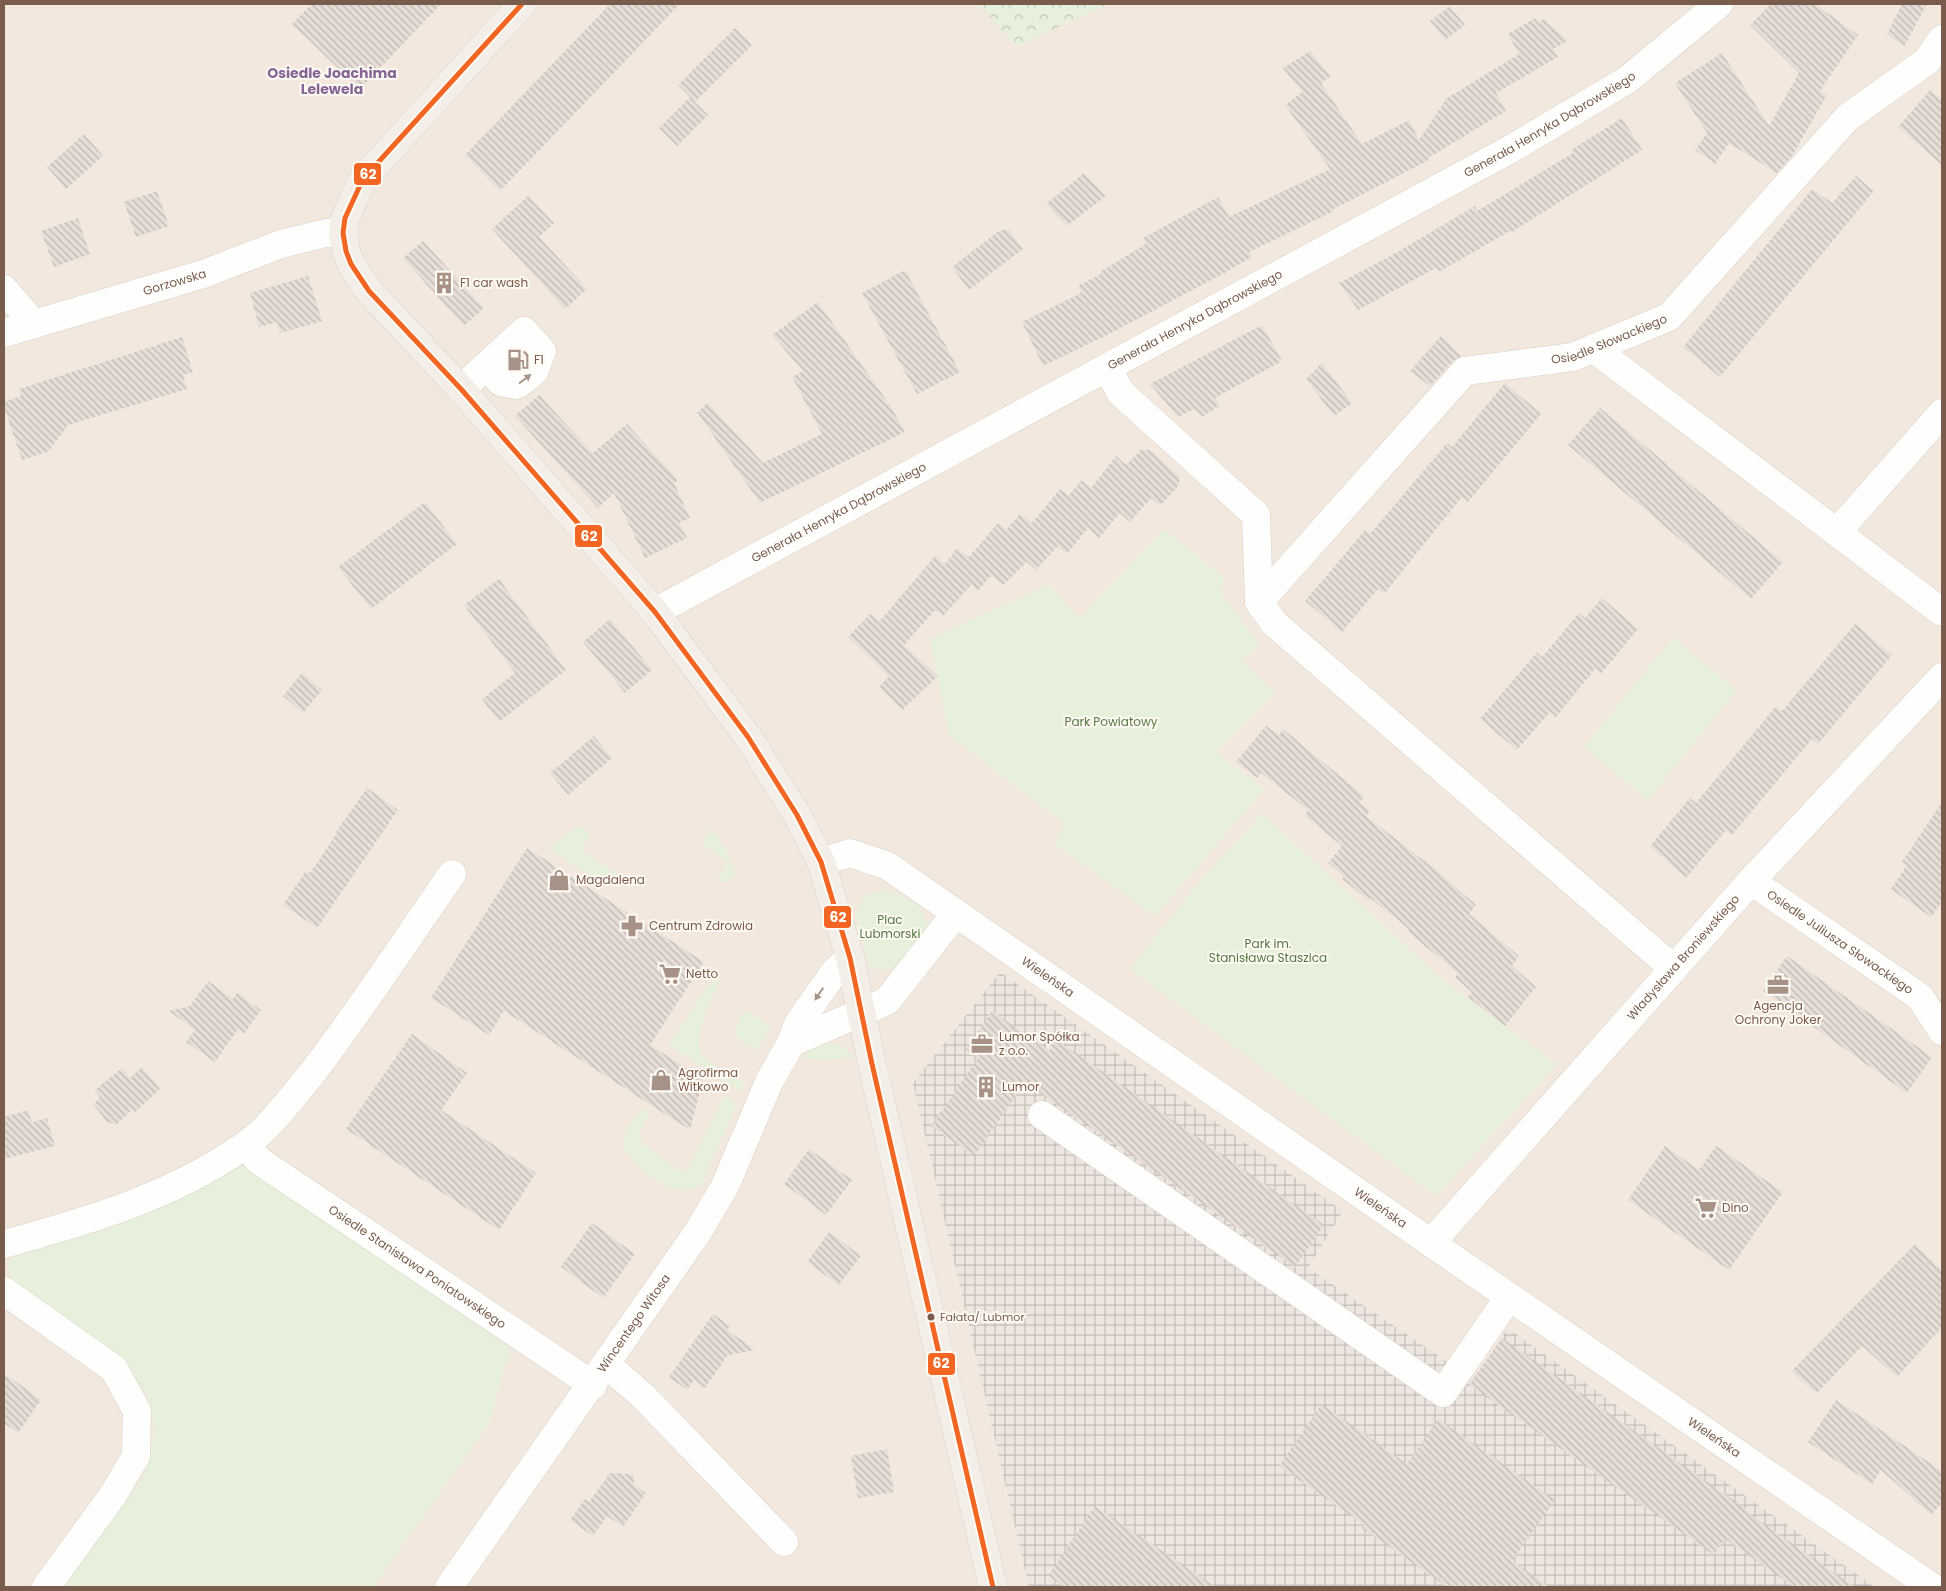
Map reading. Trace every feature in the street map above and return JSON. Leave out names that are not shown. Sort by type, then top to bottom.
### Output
[{"type":"main road","points":[[522,4],[363,179],[350,204],[343,233],[351,264],[369,291],[461,388],[655,612],[753,745],[797,815],[821,862],[850,958],[872,1064],[993,1587]]},
{"type":"street","name":"Generała Henryka Dąbrowskiego","points":[[655,612],[1108,369],[1509,150],[1627,80],[1720,4]]},
{"type":"street","name":"Osiedle Słowackiego","points":[[1259,602],[1466,371],[1572,357],[1669,317],[1848,117],[1935,67],[1942,39]]},
{"type":"street","name":"Gorzowska","points":[[4,333],[203,274],[281,244],[326,233],[343,233]]},
{"type":"street","points":[[4,289],[34,324]]},
{"type":"street","points":[[1593,348],[1838,531],[1942,612]]},
{"type":"street","points":[[461,388],[486,366]]},
{"type":"street","points":[[1108,369],[1121,393],[1256,514],[1259,602],[1274,623],[1674,969]]},
{"type":"street","points":[[1838,531],[1942,413]]},
{"type":"street","name":"Władysława Broniewskiego","points":[[1431,1243],[1751,881],[1942,677]]},
{"type":"street","name":"Wieleńska","points":[[821,862],[850,853],[888,866],[1431,1243],[1932,1587]]},
{"type":"street","points":[[4,1244],[133,1205],[190,1180],[246,1145],[290,1101],[336,1041],[452,874]]},
{"type":"street","name":"Osiedle Juliusza Słowackiego","points":[[1751,881],[1920,997],[1942,1031]]},
{"type":"street","points":[[791,1043],[887,1001],[956,913]]},
{"type":"street","name":"Wincentego Witosa","points":[[449,1587],[600,1375],[698,1232],[725,1186],[769,1082],[791,1043],[798,1024],[835,971],[850,958]]},
{"type":"street","points":[[1042,1115],[1443,1393],[1510,1297]]},
{"type":"street","name":"Osiedle Stanisława Poniatowskiego","points":[[246,1145],[258,1160],[600,1375],[643,1396],[784,1542]]},
{"type":"street","points":[[4,1291],[114,1369],[137,1412],[136,1456],[113,1495],[46,1587]]},
{"type":"shaded area","points":[[4,4],[1942,4],[1942,1587],[4,1587]]},
{"type":"shaded area","points":[[1000,972],[1343,1211],[1308,1268],[1473,1379],[1507,1328],[1875,1587],[1029,1587],[913,1083]]},
{"type":"green space","points":[[978,4],[1109,4],[1017,46]]},
{"type":"green space","name":"Park Powiatowy","points":[[1164,530],[1224,577],[1221,594],[1259,644],[1241,661],[1275,693],[1216,752],[1264,789],[1155,916],[1055,844],[1064,823],[949,735],[930,639],[1048,585],[1080,618]]},
{"type":"green space","points":[[1673,638],[1737,690],[1648,800],[1584,747]]},
{"type":"green space","name":"Park im. Stanisława Staszica","points":[[1262,814],[1445,982],[1557,1064],[1436,1196],[1130,969],[1195,887]]},
{"type":"green space","points":[[578,826],[590,833],[581,850],[617,874],[607,886],[548,848]]},
{"type":"green space","points":[[711,828],[727,852],[736,872],[727,882],[718,880],[728,862],[702,843]]},
{"type":"green space","name":"Plac Lubmorski","points":[[883,890],[907,898],[917,905],[928,927],[900,965],[882,971],[869,965],[855,913],[865,895]]},
{"type":"green space","points":[[713,978],[719,982],[703,1021],[699,1043],[700,1052],[709,1062],[742,1081],[744,1086],[741,1092],[669,1045]]},
{"type":"green space","points":[[745,1010],[770,1026],[757,1050],[742,1042],[736,1035],[736,1027]]},
{"type":"green space","points":[[817,1044],[840,1045],[855,1057],[822,1060],[802,1058]]},
{"type":"green space","points":[[724,1095],[737,1103],[701,1185],[683,1190],[665,1186],[643,1170],[630,1157],[624,1145],[625,1135],[629,1125],[642,1108],[649,1112],[640,1134],[643,1144],[679,1171],[687,1170]]},
{"type":"green space","points":[[238,1165],[254,1170],[508,1341],[510,1358],[504,1367],[490,1422],[373,1587],[60,1587],[142,1479],[152,1448],[154,1420],[151,1406],[145,1393],[137,1379],[126,1366],[14,1283],[8,1271],[8,1263],[18,1252]]},
{"type":"building","points":[[312,4],[441,4],[360,89],[292,24]]},
{"type":"building","points":[[610,4],[680,4],[500,191],[465,155]]},
{"type":"building","points":[[1771,4],[1815,4],[1858,35],[1820,91],[1827,95],[1792,156],[1777,173],[1729,143],[1715,164],[1695,150],[1707,133],[1675,83],[1722,53],[1769,126],[1799,73],[1750,25]]},
{"type":"building","points":[[1902,4],[1927,4],[1904,47],[1887,34]]},
{"type":"building","points":[[1450,6],[1465,25],[1445,40],[1430,21]]},
{"type":"building","points":[[1535,18],[1538,23],[1544,19],[1567,41],[1553,49],[1558,57],[1496,93],[1506,111],[1428,158],[1429,160],[1332,210],[1332,212],[1249,252],[1252,257],[1221,275],[1107,335],[1043,366],[1022,322],[1081,293],[1078,286],[1101,274],[1100,272],[1146,244],[1143,238],[1218,197],[1229,217],[1330,169],[1285,105],[1302,92],[1283,68],[1310,51],[1331,76],[1321,83],[1362,144],[1409,120],[1419,140],[1447,98],[1519,54],[1508,34]]},
{"type":"building","points":[[735,28],[752,45],[695,102],[678,85]]},
{"type":"building","points":[[1930,90],[1942,100],[1942,165],[1898,127]]},
{"type":"building","points":[[690,97],[708,115],[677,146],[659,128]]},
{"type":"building","points":[[1622,118],[1642,150],[1512,232],[1510,231],[1439,272],[1436,268],[1358,310],[1339,283],[1396,253],[1475,206],[1477,211],[1573,153],[1571,150]]},
{"type":"building","points":[[84,134],[103,156],[66,189],[47,167]]},
{"type":"building","points":[[1084,173],[1106,196],[1067,226],[1046,204]]},
{"type":"building","points":[[1856,176],[1874,191],[1720,377],[1683,347],[1812,189],[1832,203]]},
{"type":"building","points":[[157,191],[169,226],[136,237],[124,202]]},
{"type":"building","points":[[528,196],[554,223],[539,237],[587,289],[565,309],[492,229]]},
{"type":"building","points":[[78,218],[90,254],[54,267],[41,231]]},
{"type":"building","points":[[1000,230],[1009,230],[1023,249],[969,290],[952,267]]},
{"type":"building","name":"F1 car wash","points":[[423,241],[484,308],[464,326],[403,258]]},
{"type":"building","points":[[905,270],[960,372],[917,394],[862,293]]},
{"type":"building","points":[[308,276],[322,321],[280,333],[277,322],[259,327],[250,293]]},
{"type":"building","points":[[818,302],[891,407],[905,432],[760,503],[697,412],[708,403],[763,463],[822,434],[792,377],[803,371],[772,335]]},
{"type":"building","points":[[1262,325],[1282,361],[1215,398],[1220,405],[1202,417],[1194,409],[1178,417],[1150,384]]},
{"type":"building","points":[[1441,336],[1462,356],[1453,361],[1430,386],[1410,371]]},
{"type":"building","points":[[182,337],[193,372],[183,375],[187,389],[68,425],[49,451],[22,460],[4,407],[4,402],[21,396],[19,389]]},
{"type":"building","points":[[1322,363],[1352,403],[1334,416],[1306,379]]},
{"type":"building","points":[[1505,383],[1541,414],[1468,502],[1462,497],[1384,594],[1378,589],[1342,632],[1305,601],[1365,530],[1370,534],[1447,443],[1452,447]]},
{"type":"building","points":[[539,395],[593,453],[627,424],[678,480],[674,483],[690,518],[679,523],[687,538],[645,558],[614,493],[598,508],[515,416]]},
{"type":"building","points":[[1600,408],[1783,562],[1751,599],[1568,445]]},
{"type":"building","points":[[1141,450],[1150,450],[1179,476],[1179,485],[1160,506],[1151,498],[1130,522],[1120,513],[1099,538],[1088,528],[1067,554],[1058,546],[1036,570],[1027,562],[1003,585],[991,575],[978,591],[971,585],[943,616],[935,610],[904,645],[938,676],[902,710],[879,687],[889,676],[848,637],[870,614],[879,622],[935,556],[945,564],[957,548],[969,557],[998,523],[1006,530],[1020,514],[1032,523],[1060,489],[1068,496],[1082,480],[1091,488],[1116,456],[1126,465]]},
{"type":"building","points":[[425,502],[457,544],[371,609],[338,567]]},
{"type":"building","points":[[499,579],[566,670],[499,722],[482,699],[515,673],[464,605]]},
{"type":"building","points":[[1602,598],[1638,629],[1601,674],[1595,669],[1556,717],[1550,712],[1517,750],[1480,719],[1537,652],[1542,657],[1579,613],[1585,618]]},
{"type":"building","points":[[610,619],[652,670],[625,693],[583,642]]},
{"type":"building","points":[[1855,624],[1892,655],[1818,744],[1812,739],[1732,835],[1726,830],[1686,878],[1650,846],[1690,798],[1696,803],[1776,706],[1782,711]]},
{"type":"building","points":[[302,673],[322,690],[303,713],[283,696]]},
{"type":"building","points":[[1266,726],[1279,735],[1283,729],[1364,796],[1359,803],[1370,811],[1366,816],[1436,870],[1476,905],[1469,914],[1519,956],[1512,966],[1536,987],[1505,1026],[1468,997],[1472,992],[1455,978],[1458,973],[1408,932],[1409,929],[1370,898],[1368,900],[1342,879],[1344,876],[1328,863],[1342,846],[1305,816],[1308,810],[1261,773],[1257,778],[1236,762]]},
{"type":"building","points":[[594,736],[612,758],[568,795],[550,773]]},
{"type":"building","points":[[367,788],[398,810],[317,928],[283,905],[306,871],[310,873]]},
{"type":"building","points":[[1942,802],[1942,902],[1931,917],[1891,889],[1907,865],[1902,862]]},
{"type":"building","points":[[527,848],[704,962],[650,1045],[703,1079],[690,1130],[504,1011],[489,1035],[431,998]]},
{"type":"building","points":[[1787,956],[1932,1057],[1907,1093],[1763,991]]},
{"type":"building","points":[[208,981],[233,999],[237,993],[261,1010],[244,1034],[238,1029],[215,1062],[186,1042],[195,1030],[169,1011],[190,1006]]},
{"type":"building","points":[[992,1011],[1049,1051],[1057,1040],[1324,1225],[1295,1267],[1025,1083],[974,1156],[931,1126],[978,1058],[966,1049]]},
{"type":"building","points":[[412,1034],[467,1073],[441,1110],[536,1173],[499,1230],[346,1129]]},
{"type":"building","points":[[142,1067],[160,1089],[135,1112],[133,1109],[117,1124],[107,1122],[93,1104],[100,1098],[95,1090],[122,1068],[130,1078]]},
{"type":"building","points":[[28,1110],[32,1122],[47,1118],[55,1146],[4,1159],[4,1117]]},
{"type":"building","name":"Dino","points":[[1665,1146],[1699,1170],[1716,1146],[1783,1192],[1729,1270],[1628,1200]]},
{"type":"building","points":[[809,1149],[852,1180],[826,1215],[784,1184]]},
{"type":"building","points":[[592,1223],[635,1254],[603,1298],[561,1267]]},
{"type":"building","points":[[829,1232],[861,1256],[839,1285],[807,1262]]},
{"type":"building","points":[[1915,1244],[1942,1270],[1942,1327],[1897,1377],[1862,1346],[1816,1394],[1792,1371]]},
{"type":"building","points":[[713,1314],[730,1326],[727,1330],[756,1350],[728,1355],[705,1388],[694,1380],[687,1390],[669,1377]]},
{"type":"building","points":[[1502,1338],[1855,1587],[1794,1587],[1725,1539],[1714,1555],[1469,1385]]},
{"type":"building","points":[[4,1373],[41,1400],[18,1433],[4,1423]]},
{"type":"building","points":[[1836,1400],[1942,1471],[1942,1503],[1931,1515],[1881,1470],[1872,1484],[1808,1442]]},
{"type":"building","points":[[1322,1404],[1407,1464],[1438,1419],[1555,1500],[1512,1561],[1550,1587],[1447,1587],[1362,1528],[1364,1525],[1279,1466]]},
{"type":"building","points":[[887,1449],[894,1492],[858,1498],[851,1456]]},
{"type":"building","points":[[610,1473],[633,1474],[634,1485],[646,1493],[623,1527],[607,1516],[593,1536],[570,1520],[585,1499],[589,1502]]},
{"type":"building","points":[[1095,1506],[1216,1587],[1065,1587],[1048,1576]]},
{"type":"transit line","name":"62","points":[[522,4],[363,179],[345,218],[343,233],[346,251],[351,264],[369,291],[461,389],[655,612],[748,737],[797,815],[821,862],[850,958],[872,1064],[993,1587]]},
{"type":"place","name":"F1 car wash","points":[[444,283]]},
{"type":"place","name":"F1","points":[[518,360]]},
{"type":"place","name":"Magdalena","points":[[559,880]]},
{"type":"place","name":"Centrum Zdrowia","points":[[632,926]]},
{"type":"place","name":"Netto","points":[[670,974]]},
{"type":"place","name":"Agencja Ochrony Joker","points":[[1778,985]]},
{"type":"place","name":"Lumor Spółka z o.o.","points":[[982,1044]]},
{"type":"place","name":"Agrofirma Witkowo","points":[[661,1080]]},
{"type":"place","name":"Lumor","points":[[986,1087]]},
{"type":"place","name":"Dino","points":[[1706,1208]]},
{"type":"place","name":"Fałata/ Lubmor","points":[[931,1317]]},
{"type":"district","name":"Osiedle Joachima Lelewela","points":[[332,82]]}]
